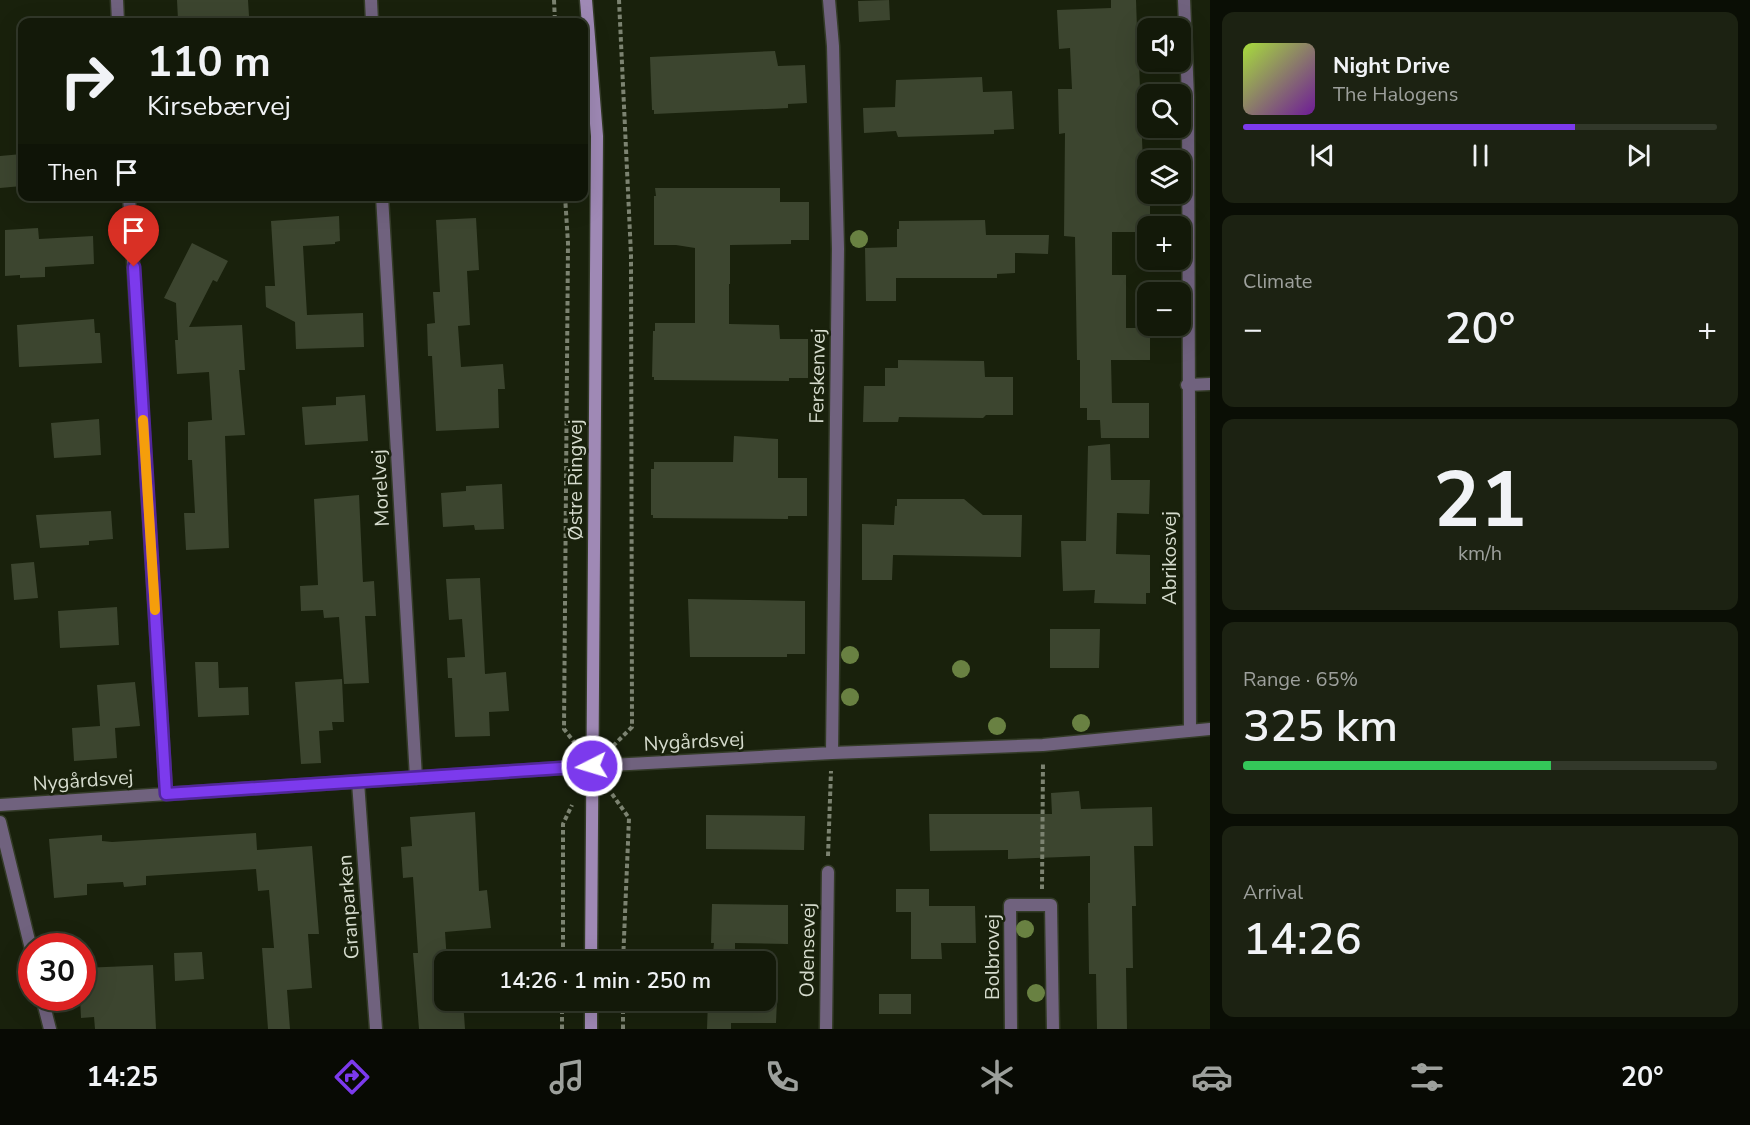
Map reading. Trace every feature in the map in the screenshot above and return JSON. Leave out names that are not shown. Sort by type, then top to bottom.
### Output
[{"type":"street","points":[[117,0],[118,18]]},
{"type":"street","points":[[371,0],[372,18]]},
{"type":"street","name":"Østre Ringvej","points":[[586,0],[587,18]]},
{"type":"street","name":"Ferskenvej","points":[[829,0],[833,46],[838,249],[832,753]]},
{"type":"street","name":"Abrikosvej","points":[[1184,0],[1188,97],[1190,731]]},
{"type":"street","name":"Østre Ringvej","points":[[588,25],[597,136],[591,951]]},
{"type":"street","points":[[129,201],[166,794]]},
{"type":"street","name":"Morelvej","points":[[382,201],[416,778]]},
{"type":"street","points":[[1188,385],[1210,384]]},
{"type":"street","name":"Nygårdsvej","points":[[0,805],[592,766],[832,753],[1043,745],[1210,729]]},
{"type":"street","name":"Granparken","points":[[358,782],[376,1029]]},
{"type":"street","points":[[0,822],[27,933]]},
{"type":"street","name":"Odensevej","points":[[826,1029],[828,872]]},
{"type":"street","name":"Bolbrovej","points":[[1011,1029],[1010,905],[1042,905]]},
{"type":"street","points":[[1042,905],[1051,905],[1053,1029]]},
{"type":"street","points":[[45,1011],[50,1029]]},
{"type":"street","points":[[591,1011],[591,1029]]},
{"type":"path","points":[[554,0],[555,18]]},
{"type":"path","points":[[565,201],[568,243],[564,729],[592,766],[632,727],[631,255],[619,0]]},
{"type":"path","points":[[1042,905],[1043,745]]},
{"type":"path","points":[[828,872],[832,753]]},
{"type":"path","points":[[611,792],[629,818],[623,951]]},
{"type":"path","points":[[562,951],[563,824],[573,805]]},
{"type":"path","points":[[562,1011],[562,1029]]},
{"type":"path","points":[[623,1011],[623,1029]]},
{"type":"building","points":[[177,0],[248,0],[249,16],[178,18]]},
{"type":"building","points":[[889,0],[890,20],[859,22],[858,1]]},
{"type":"building","points":[[1111,0],[1136,0],[1137,72],[1139,72],[1140,84],[1137,84],[1137,138],[1142,138],[1142,150],[1137,150],[1137,204],[1150,204],[1150,216],[1137,216],[1137,232],[1112,232],[1112,275],[1126,275],[1126,328],[1137,328],[1137,336],[1150,336],[1150,360],[1111,360],[1112,403],[1149,403],[1149,438],[1101,438],[1100,420],[1087,420],[1087,408],[1080,408],[1075,237],[1064,236],[1065,133],[1059,134],[1058,89],[1072,89],[1070,48],[1059,49],[1057,10],[1111,8]]},
{"type":"building","points":[[775,51],[778,66],[805,65],[807,103],[788,104],[788,108],[654,114],[652,110],[650,57]]},
{"type":"building","points":[[982,77],[983,92],[1012,91],[1014,129],[994,130],[994,134],[898,137],[896,131],[864,133],[863,108],[895,107],[896,80]]},
{"type":"building","points":[[18,154],[18,186],[0,188],[0,156]]},
{"type":"building","points":[[655,188],[780,188],[780,202],[809,202],[809,240],[791,240],[791,244],[730,245],[729,284],[729,324],[779,325],[780,339],[808,339],[808,378],[789,378],[789,381],[654,380],[652,377],[655,323],[695,323],[695,248],[654,245]]},
{"type":"building","points":[[339,216],[340,241],[335,244],[303,246],[307,315],[363,313],[364,347],[296,349],[295,322],[266,307],[265,286],[275,286],[271,221]]},
{"type":"building","points":[[476,218],[479,270],[467,271],[470,325],[458,326],[461,367],[503,364],[505,389],[498,389],[499,428],[436,431],[432,356],[428,356],[427,324],[435,323],[433,292],[440,292],[436,220]]},
{"type":"building","points":[[985,220],[986,235],[1049,235],[1048,254],[1015,253],[1015,273],[997,274],[997,278],[896,278],[896,301],[866,301],[865,248],[897,247],[899,221]]},
{"type":"building","points":[[38,228],[39,239],[93,236],[94,264],[45,267],[45,277],[5,276],[5,230]]},
{"type":"building","points":[[192,243],[228,261],[217,282],[213,280],[189,327],[242,325],[245,370],[239,370],[245,435],[225,436],[229,548],[186,550],[184,513],[195,513],[192,460],[188,460],[188,422],[212,420],[209,372],[177,374],[176,303],[164,298]]},
{"type":"building","points":[[94,319],[95,333],[100,333],[102,363],[19,367],[17,325]]},
{"type":"building","points":[[898,360],[984,361],[985,377],[1013,377],[1013,415],[986,415],[983,418],[899,417],[898,422],[863,422],[864,386],[885,386],[885,368],[898,368]]},
{"type":"building","points":[[365,395],[368,441],[305,445],[302,407],[336,405],[336,397]]},
{"type":"building","points":[[99,419],[101,455],[54,458],[51,423]]},
{"type":"building","points":[[734,436],[778,439],[778,478],[807,478],[807,516],[788,516],[788,519],[653,518],[651,515],[651,469],[654,469],[654,462],[733,462]]},
{"type":"building","points":[[1110,444],[1111,480],[1150,480],[1149,514],[1117,513],[1116,554],[1150,555],[1150,593],[1146,593],[1146,604],[1094,603],[1095,590],[1063,591],[1061,541],[1086,541],[1088,446]]},
{"type":"building","points":[[502,484],[504,529],[475,530],[474,525],[443,527],[441,493],[466,491],[466,486]]},
{"type":"building","points":[[359,495],[363,582],[374,581],[376,616],[365,616],[369,683],[344,684],[339,617],[324,618],[323,610],[301,611],[300,586],[318,585],[314,499]]},
{"type":"building","points":[[897,499],[964,499],[983,515],[1022,515],[1021,557],[893,555],[892,580],[862,580],[862,524],[894,525]]},
{"type":"building","points":[[111,511],[113,539],[89,541],[89,545],[40,548],[36,515]]},
{"type":"building","points":[[34,562],[38,598],[14,600],[11,564]]},
{"type":"building","points":[[480,578],[485,674],[506,672],[509,711],[489,712],[490,736],[455,737],[452,678],[448,678],[447,658],[465,657],[462,619],[449,620],[446,579]]},
{"type":"building","points":[[688,599],[805,601],[805,654],[787,654],[787,657],[690,657]]},
{"type":"building","points":[[117,607],[119,645],[60,648],[58,611]]},
{"type":"building","points":[[1050,629],[1100,629],[1099,668],[1050,668]]},
{"type":"building","points":[[195,662],[218,662],[219,688],[248,687],[249,715],[198,717]]},
{"type":"building","points":[[342,679],[344,722],[332,722],[333,730],[319,731],[321,763],[301,764],[295,682]]},
{"type":"building","points":[[135,682],[140,726],[115,728],[117,758],[74,761],[72,728],[100,726],[97,685]]},
{"type":"building","points":[[1079,791],[1081,809],[1152,807],[1153,846],[1134,846],[1136,906],[1132,906],[1133,968],[1126,968],[1127,1029],[1097,1029],[1096,974],[1089,974],[1090,856],[1008,859],[1008,850],[930,851],[929,814],[1052,814],[1051,793]]},
{"type":"building","points":[[475,812],[479,891],[487,890],[491,928],[445,932],[446,951],[434,951],[434,1011],[464,1011],[465,1029],[419,1029],[413,953],[418,953],[413,877],[403,878],[401,847],[412,846],[410,817]]},
{"type":"building","points":[[706,815],[805,816],[804,850],[706,849]]},
{"type":"building","points":[[256,833],[257,850],[312,846],[319,934],[308,934],[312,988],[287,990],[290,1029],[268,1029],[262,948],[274,948],[269,890],[258,891],[256,869],[146,876],[146,885],[124,887],[123,882],[87,884],[87,895],[54,898],[49,839],[102,835],[102,841],[112,842]]},
{"type":"building","points":[[896,889],[929,889],[929,906],[975,906],[976,943],[941,943],[942,959],[911,959],[911,912],[896,912]]},
{"type":"building","points":[[712,904],[788,905],[788,944],[735,943],[735,951],[713,951],[714,943],[711,943]]},
{"type":"building","points":[[202,952],[204,979],[175,981],[174,953]]},
{"type":"building","points":[[153,965],[156,1029],[95,1029],[94,1017],[81,1018],[81,1011],[96,1011],[96,967]]},
{"type":"building","points":[[879,994],[911,994],[911,1014],[879,1014]]},
{"type":"building","points":[[777,1000],[776,1023],[731,1023],[731,1029],[707,1029],[708,1011],[776,1011]]},
{"type":"slow traffic","points":[[143,420],[155,610]]},
{"type":"route","points":[[134,267],[166,794],[592,766]]}]
